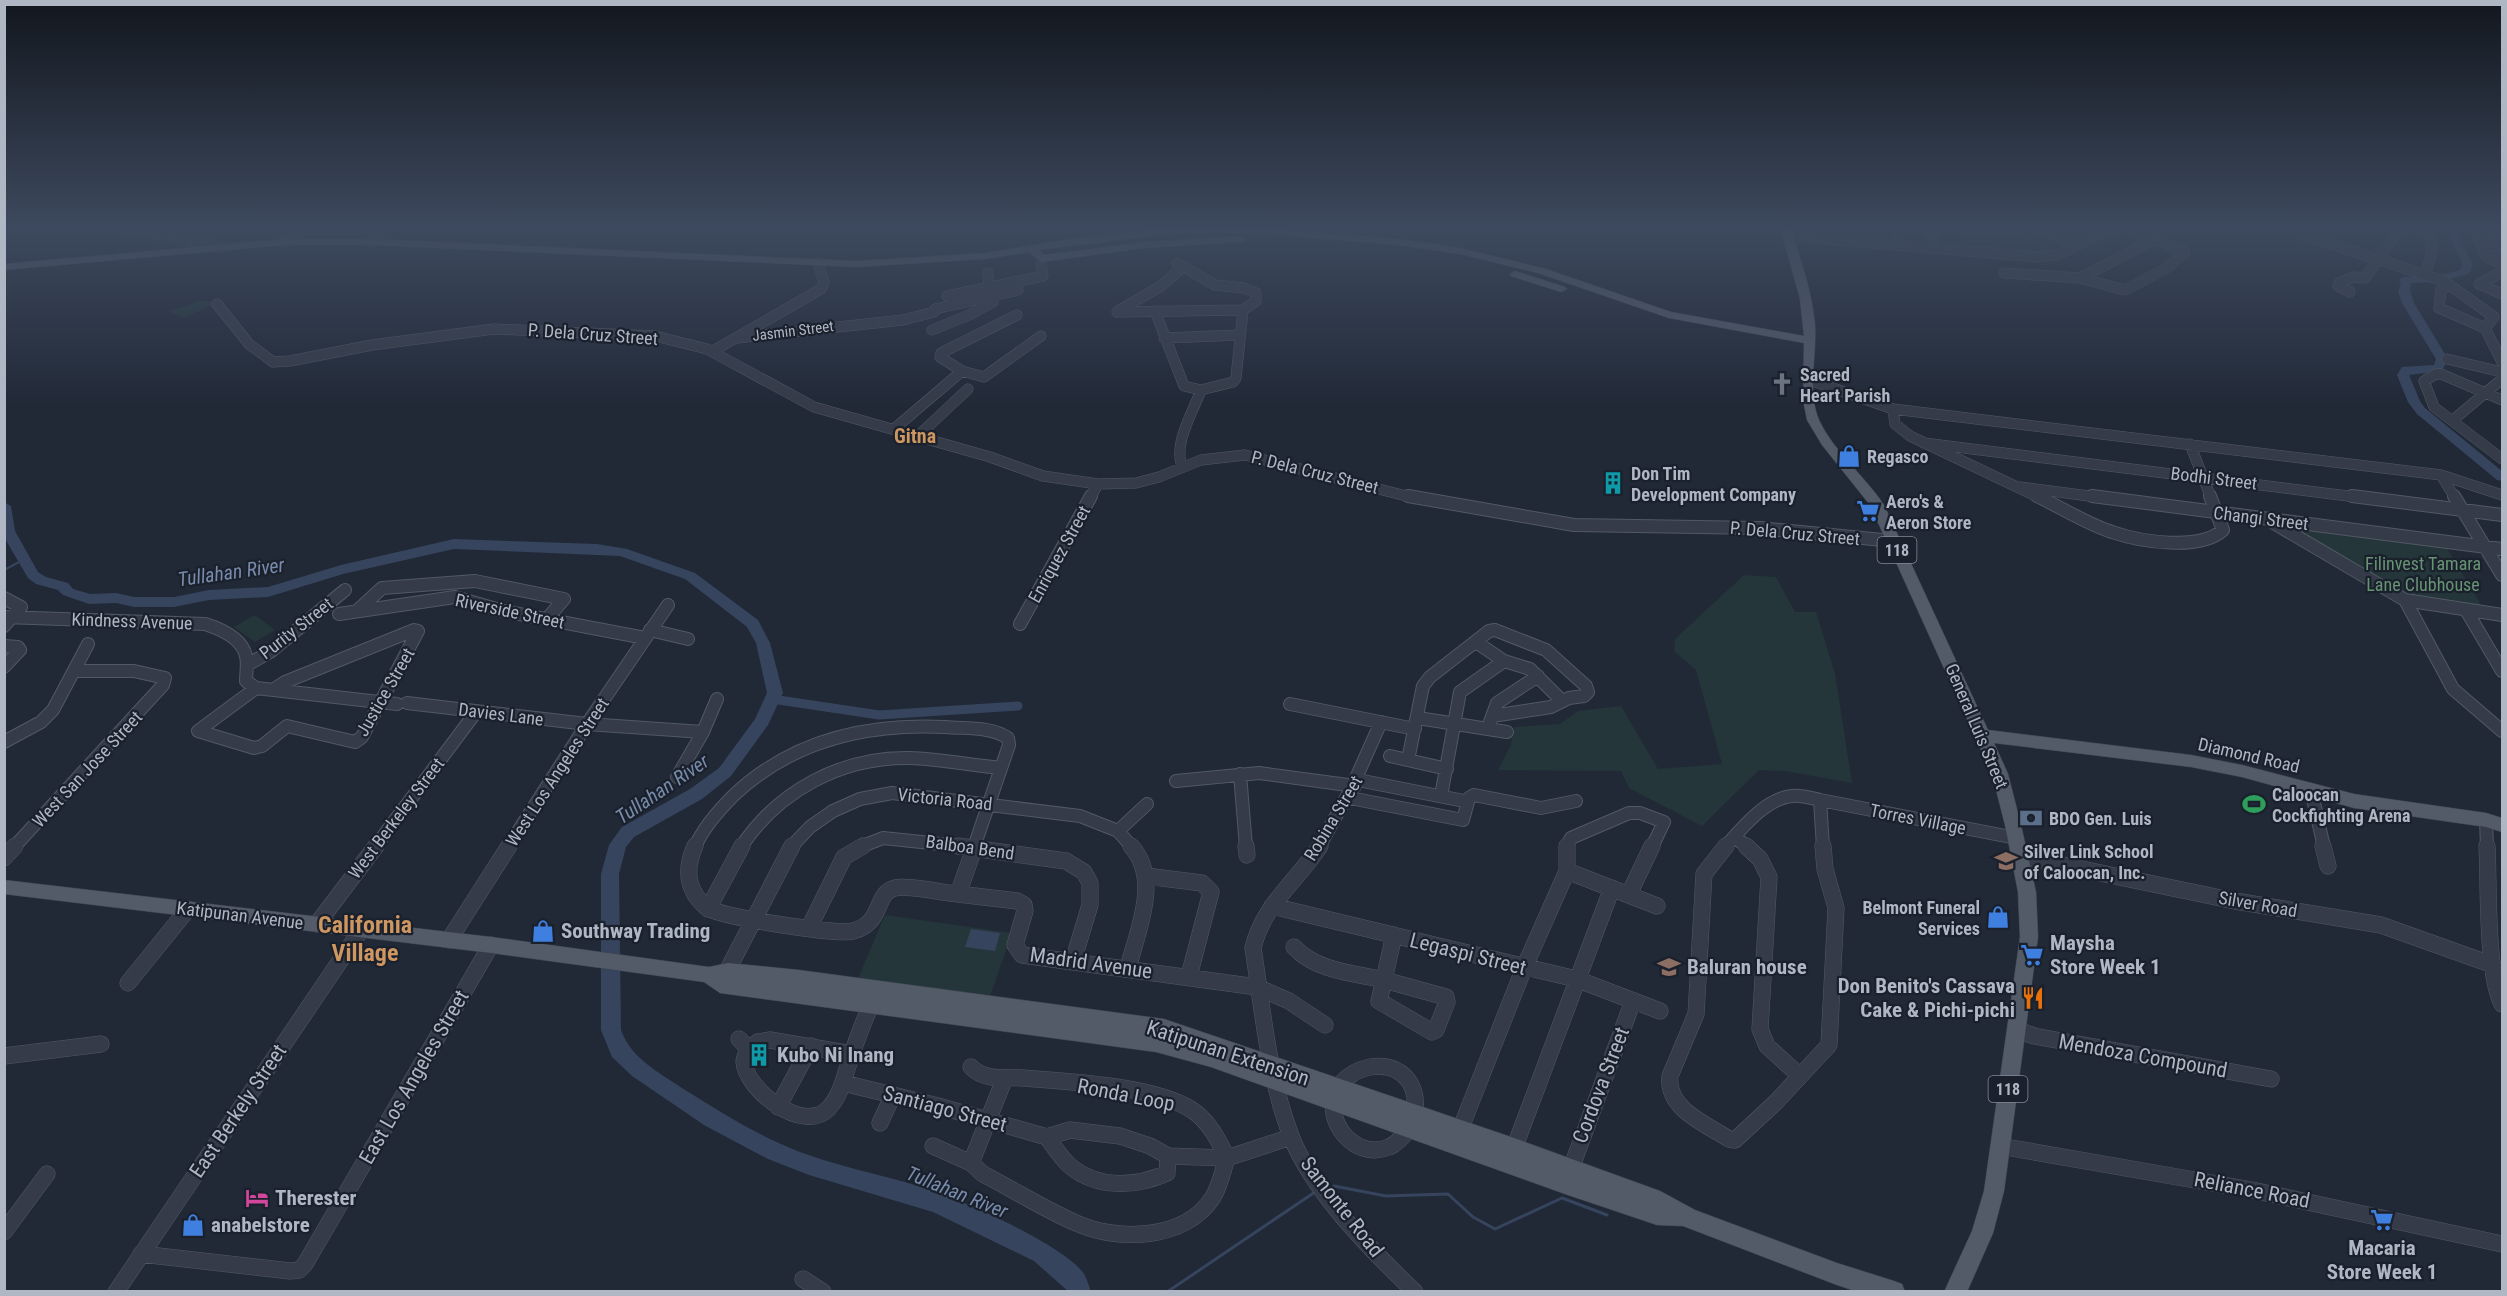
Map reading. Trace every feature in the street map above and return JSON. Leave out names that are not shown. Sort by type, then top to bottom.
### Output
[{"type":"main road","points":[[1567,286],[1666,324],[1700,332],[1805,344]]},
{"type":"main road","name":"General Luis Street","points":[[1803,286],[1805,344],[1810,376],[1809,404],[1813,420],[1825,439],[1867,489],[1984,736],[2000,774],[2016,838],[2029,910],[2029,937],[2000,1146],[1988,1215],[1955,1292]]},
{"type":"main road","name":"Diamond Road","points":[[1984,736],[2191,761],[2242,771],[2354,801],[2486,820],[2502,825]]},
{"type":"main road","name":"Katipunan Avenue","points":[[4,887],[586,958]]},
{"type":"main road","name":"Katipunan Extension","points":[[586,958],[874,997],[1156,1043],[1273,1074],[1511,1156],[1657,1214],[1689,1218],[1838,1274],[1894,1292]]},
{"type":"main road","name":"Katipunan Extension","points":[[1412,1122],[1460,1130],[1511,1156]]},
{"type":"street","points":[[713,351],[822,286]]},
{"type":"street","points":[[932,330],[993,302],[989,286]]},
{"type":"street","points":[[989,291],[1005,286]]},
{"type":"street","points":[[1160,286],[1116,312],[1243,310],[1258,297],[1251,290],[1224,286]]},
{"type":"street","points":[[2113,286],[2126,290],[2133,286]]},
{"type":"street","points":[[2339,286],[2350,292]]},
{"type":"street","points":[[2447,286],[2441,290],[2439,309],[2485,328],[2502,362]]},
{"type":"street","points":[[2452,286],[2492,314],[2494,319],[2485,328]]},
{"type":"street","points":[[2485,286],[2502,294]]},
{"type":"street","points":[[947,296],[1018,290]]},
{"type":"street","name":"Jasmin Street","points":[[736,338],[903,320],[933,307],[989,291]]},
{"type":"street","name":"P. Dela Cruz Street","points":[[217,304],[224,316],[246,339],[261,354],[274,362],[395,341],[494,329],[655,336],[713,351],[786,396],[814,406],[990,457],[1043,476],[1098,484],[1136,483],[1159,477],[1182,466],[1213,458],[1245,455],[1419,499],[1574,525],[1760,528],[1893,541]]},
{"type":"street","points":[[933,307],[946,324]]},
{"type":"street","points":[[1155,311],[1181,383],[1188,388],[1201,390],[1233,382],[1236,378],[1243,310]]},
{"type":"street","points":[[1017,315],[941,353],[940,357],[962,371],[985,377],[1041,336]]},
{"type":"street","points":[[1164,338],[1240,335]]},
{"type":"street","points":[[2447,359],[2502,372]]},
{"type":"street","points":[[894,429],[962,371]]},
{"type":"street","points":[[2502,400],[2446,376],[2436,374],[2424,381],[2434,407],[2502,459]]},
{"type":"street","points":[[1810,376],[1893,409],[2441,475],[2502,495]]},
{"type":"street","points":[[2453,420],[2502,379]]},
{"type":"street","points":[[918,436],[968,389]]},
{"type":"street","points":[[1182,466],[1178,456],[1180,447],[1201,390]]},
{"type":"street","points":[[1893,409],[1894,419],[1899,428],[1924,443],[2112,532],[2184,543],[2198,542],[2220,535],[2223,530],[2190,444]]},
{"type":"street","name":"Bodhi Street","points":[[1924,443],[2502,515]]},
{"type":"street","points":[[2441,475],[2502,575]]},
{"type":"street","name":"Enriquez Street","points":[[1020,624],[1098,484]]},
{"type":"street","name":"Changi Street","points":[[2020,487],[2502,549]]},
{"type":"street","points":[[2265,519],[2405,600],[2502,615]]},
{"type":"street","points":[[459,598],[475,581]]},
{"type":"street","points":[[358,610],[382,588],[475,581],[564,599],[546,620]]},
{"type":"street","name":"Purity Street","points":[[247,665],[270,652],[345,590]]},
{"type":"street","name":"Riverside Street","points":[[339,614],[449,597],[459,598],[479,606],[546,620],[688,639]]},
{"type":"street","points":[[4,598],[21,606],[8,620]]},
{"type":"street","points":[[2405,600],[2453,689],[2502,731]]},
{"type":"street","name":"West Los Angeles Street","points":[[449,940],[586,724],[668,605]]},
{"type":"street","points":[[2466,610],[2502,671]]},
{"type":"street","name":"Kindness Avenue","points":[[8,620],[205,624],[222,631],[244,650],[247,665],[246,681],[256,688]]},
{"type":"street","points":[[1290,704],[1381,722],[1417,724],[1454,724],[1489,722],[1544,709],[1562,701],[1584,696],[1588,692],[1578,678],[1546,650],[1494,626],[1423,686],[1417,724],[1408,760]]},
{"type":"street","name":"Justice Street","points":[[256,688],[198,731],[254,748],[260,747],[287,726],[353,743],[361,738],[418,633],[417,630],[285,682],[273,690]]},
{"type":"street","points":[[1476,642],[1504,661],[1530,669],[1562,701]]},
{"type":"street","points":[[4,742],[41,722],[53,710],[88,644]]},
{"type":"street","points":[[4,646],[20,648],[4,667]]},
{"type":"street","points":[[1442,796],[1460,692],[1504,661]]},
{"type":"street","name":"West San Jose Street","points":[[4,858],[112,743],[163,685],[165,678],[159,675],[130,672],[74,671]]},
{"type":"street","points":[[1489,722],[1497,703],[1538,676]]},
{"type":"street","points":[[256,688],[380,704]]},
{"type":"street","points":[[677,777],[703,732],[717,699]]},
{"type":"street","name":"Davies Lane","points":[[380,704],[402,704],[586,724],[703,732]]},
{"type":"street","name":"West Berkeley Street","points":[[317,924],[476,712]]},
{"type":"street","name":"Robina Street","points":[[1272,906],[1316,852],[1354,788],[1381,722]]},
{"type":"street","points":[[1489,722],[1507,732]]},
{"type":"street","points":[[958,896],[1010,745],[1008,738],[996,731],[926,726],[878,728],[819,742],[796,752],[753,779],[729,800],[700,836],[691,852],[687,872],[692,891],[708,909],[749,835],[778,803],[817,779],[847,767],[880,758],[908,758],[1001,768]]},
{"type":"street","points":[[1390,756],[1447,769]]},
{"type":"street","points":[[1176,781],[1259,773],[1354,788],[1442,796],[1464,801]]},
{"type":"street","points":[[1240,774],[1247,855]]},
{"type":"street","points":[[1354,788],[1463,820],[1470,798],[1474,795],[1541,808],[1576,801]]},
{"type":"street","points":[[2311,790],[2328,866]]},
{"type":"street","name":"Victoria Road","points":[[719,977],[753,920],[788,850],[810,827],[833,811],[860,798],[892,793],[989,803],[1080,816],[1118,831],[1142,858],[1146,876],[1145,905],[1128,968]]},
{"type":"street","name":"Torres Village","points":[[1799,1075],[1776,1102],[1735,1140],[1729,1139],[1678,1103],[1671,1095],[1668,1086],[1670,1076],[1696,1014],[1704,874],[1713,858],[1776,799],[1789,795],[2016,838]]},
{"type":"street","points":[[1734,837],[1755,852],[1765,863],[1769,877],[1760,1029],[1767,1046],[1799,1075],[1829,1045],[1832,1038],[1836,908],[1825,869],[1820,800]]},
{"type":"street","points":[[1118,831],[1147,804]]},
{"type":"street","points":[[1460,1130],[1524,968],[1567,871],[1566,847],[1571,838],[1629,813],[1640,813],[1664,822],[1629,894]]},
{"type":"street","points":[[2486,820],[2493,965],[2497,994],[2502,1004]]},
{"type":"street","name":"Balboa Bend","points":[[809,928],[844,857],[864,845],[883,838],[918,840],[1066,861],[1085,873],[1092,889],[1088,913],[1073,961]]},
{"type":"street","name":"Silver Road","points":[[2019,856],[2235,901],[2381,925],[2493,965]]},
{"type":"street","points":[[1567,871],[1657,906]]},
{"type":"street","points":[[1146,876],[1202,883],[1211,892],[1189,976]]},
{"type":"street","name":"Madrid Avenue","points":[[708,909],[753,920],[845,933],[860,929],[873,920],[881,897],[896,887],[958,896],[1017,901],[1024,905],[1015,945],[1017,951],[1022,955],[1257,987],[1289,1001],[1325,1025]]},
{"type":"street","points":[[1511,1156],[1612,888]]},
{"type":"street","name":"Legaspi Street","points":[[1272,906],[1576,979],[1660,1011]]},
{"type":"street","name":"Samonte Road","points":[[1272,906],[1255,933],[1253,948],[1257,987],[1273,1074],[1291,1137],[1310,1173],[1370,1248],[1415,1292]]},
{"type":"street","points":[[128,983],[188,909]]},
{"type":"street","name":"East Berkely Street","points":[[116,1292],[361,930]]},
{"type":"street","points":[[1294,947],[1315,964],[1383,981],[1394,936]]},
{"type":"street","name":"East Los Angeles Street","points":[[141,1254],[290,1271],[299,1270],[305,1264],[491,945]]},
{"type":"street","points":[[852,1054],[770,1040],[744,1044],[746,1071],[778,1107],[803,1117],[815,1118],[826,1112],[843,1083],[874,997]]},
{"type":"street","name":"Cordova Street","points":[[1568,1177],[1633,1001]]},
{"type":"street","name":"Mendoza Compound","points":[[2016,1029],[2034,1036],[2271,1079]]},
{"type":"street","points":[[4,1056],[101,1044]]},
{"type":"street","points":[[778,1107],[812,1046]]},
{"type":"street","points":[[1370,1065],[1388,1067],[1404,1077],[1414,1092],[1412,1122],[1399,1142],[1384,1149],[1368,1149],[1353,1144],[1341,1133],[1334,1119],[1336,1096],[1353,1071],[1370,1065]]},
{"type":"street","name":"Ronda Loop","points":[[970,1067],[978,1076],[1004,1080],[1013,1077],[1119,1090],[1176,1102],[1192,1110],[1204,1121],[1217,1136],[1227,1158]]},
{"type":"street","points":[[971,1163],[1004,1080]]},
{"type":"street","name":"Santiago Street","points":[[843,1083],[989,1119],[1047,1137],[1070,1130],[1120,1136],[1150,1146],[1168,1156],[1227,1158]]},
{"type":"street","points":[[880,1124],[893,1095]]},
{"type":"street","points":[[1047,1137],[1074,1168],[1107,1183],[1132,1185],[1159,1177],[1167,1173],[1168,1156]]},
{"type":"street","points":[[933,1146],[971,1163],[983,1174],[1078,1224],[1113,1232],[1149,1235],[1187,1223],[1213,1197],[1227,1158],[1291,1137]]},
{"type":"street","name":"Reliance Road","points":[[2000,1146],[2130,1166],[2380,1215],[2502,1244]]},
{"type":"street","points":[[4,1232],[11,1214],[47,1174]]},
{"type":"street","points":[[803,1279],[823,1292]]},
{"type":"green space","points":[[201,301],[213,301],[212,305],[184,318],[168,311]]},
{"type":"green space","name":"Filinvest Tamara Lane Clubhouse","points":[[2283,526],[2447,548],[2484,610],[2411,600]]},
{"type":"green space","points":[[1744,575],[1776,577],[1795,612],[1816,612],[1835,674],[1852,783],[1785,771],[1759,770],[1702,826],[1629,788],[1621,771],[1498,770],[1511,745],[1514,727],[1560,724],[1578,711],[1621,706],[1658,769],[1722,764],[1696,670],[1674,651],[1675,639]]},
{"type":"green space","points":[[255,615],[275,630],[255,642],[234,627]]},
{"type":"green space","points":[[885,915],[1012,933],[989,999],[856,983]]},
{"type":"water","points":[[971,929],[1000,933],[995,951],[965,947]]},
{"type":"waterway","points":[[2406,286],[2404,291],[2408,303],[2442,359],[2438,368],[2406,370],[2403,375],[2414,402],[2421,411],[2502,477]]},
{"type":"waterway","name":"Tullahan River","points":[[4,506],[8,531],[33,575],[41,581],[63,586],[68,592],[89,599],[116,598],[134,602],[174,602],[209,595],[268,592],[341,570],[454,544],[597,549],[622,552],[690,576],[753,624],[763,643],[775,693],[762,721],[725,772],[696,794],[628,832],[618,845],[610,874],[610,942],[611,1030],[619,1051],[639,1070],[711,1118],[775,1152],[809,1165],[935,1202],[1002,1232],[1042,1253],[1076,1281],[1080,1292]]},
{"type":"waterway","points":[[4,570],[23,560]]},
{"type":"waterway","points":[[772,699],[879,715],[1018,706]]},
{"type":"waterway","points":[[1334,1186],[1386,1196],[1448,1194],[1473,1217],[1495,1229],[1562,1198],[1607,1215]]},
{"type":"waterway","points":[[1167,1292],[1315,1192]]},
{"type":"place","name":"Sacred Heart Parish","points":[[1782,384]]},
{"type":"place","name":"Regasco","points":[[1849,456]]},
{"type":"place","name":"Don Tim Development Company","points":[[1613,483]]},
{"type":"place","name":"Aero's & Aeron Store","points":[[1868,511]]},
{"type":"place","name":"Caloocan Cockfighting Arena","points":[[2254,804]]},
{"type":"place","name":"BDO Gen. Luis","points":[[2031,818]]},
{"type":"place","name":"Silver Link School of Caloocan, Inc.","points":[[2006,861]]},
{"type":"place","name":"Belmont Funeral Services","points":[[1998,917]]},
{"type":"place","name":"Southway Trading","points":[[543,931]]},
{"type":"place","name":"Maysha Store Week 1","points":[[2032,955]]},
{"type":"place","name":"Baluran house","points":[[1669,967]]},
{"type":"place","name":"Don Benito's Cassava Cake & Pichi-pichi","points":[[2033,998]]},
{"type":"place","name":"Kubo Ni Inang","points":[[759,1055]]},
{"type":"place","name":"Therester","points":[[257,1198]]},
{"type":"place","name":"Macaria Store Week 1","points":[[2382,1220]]},
{"type":"place","name":"anabelstore","points":[[193,1225]]},
{"type":"district","name":"Gitna","points":[[915,436]]},
{"type":"district","name":"California Village","points":[[365,939]]}]
